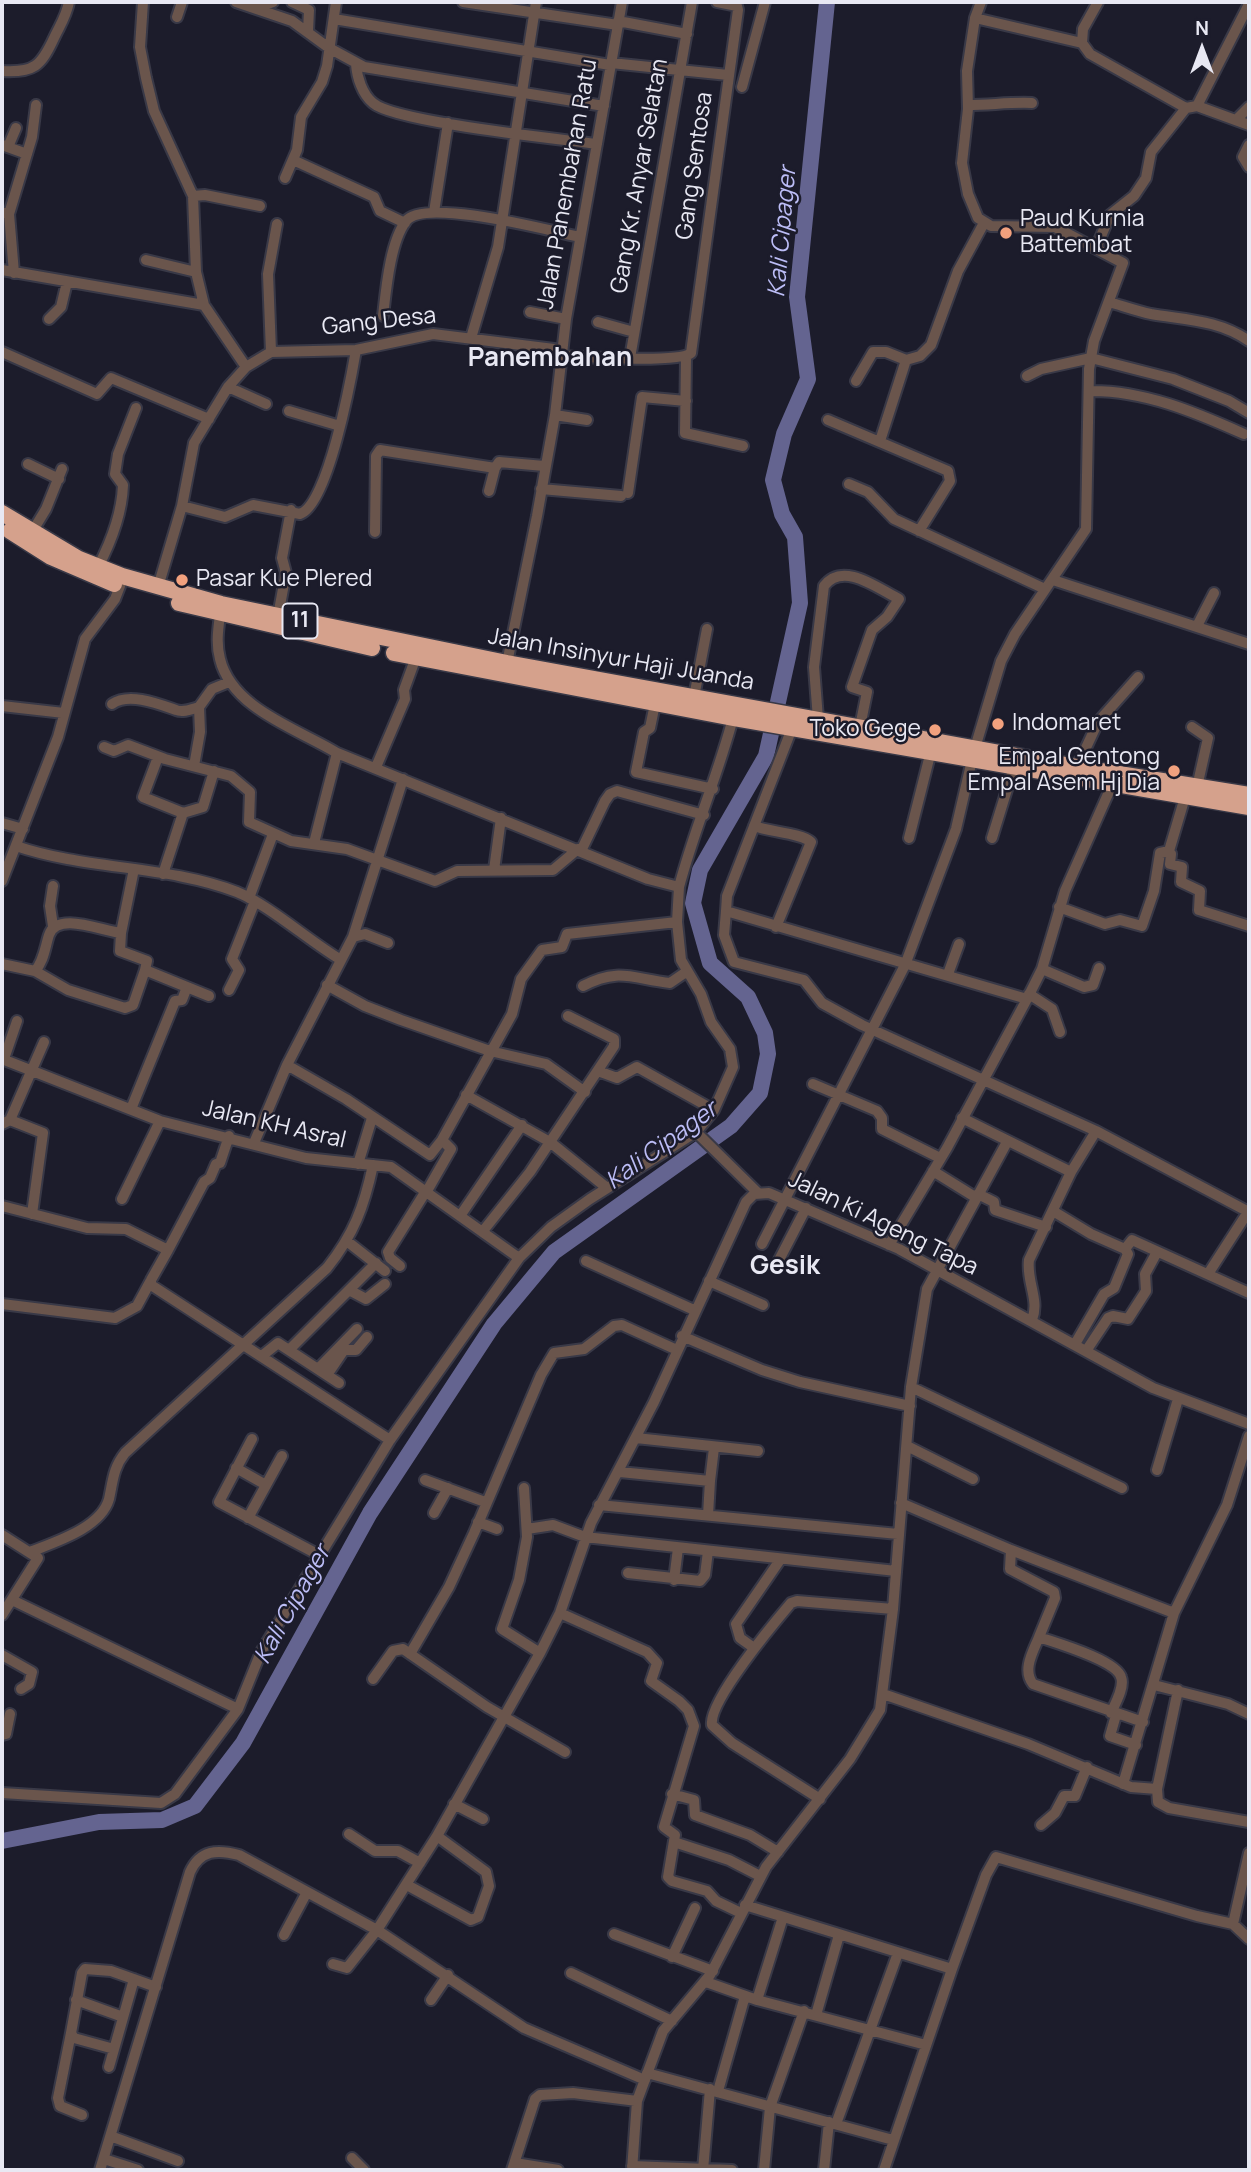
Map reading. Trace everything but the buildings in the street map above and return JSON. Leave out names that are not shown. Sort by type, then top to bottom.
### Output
[{"type":"highway","name":"Jalan Insinyur Haji Juanda","points":[[2,513],[32,532],[98,566],[158,587],[397,648],[416,657],[613,689],[694,698],[756,715],[794,729],[931,751],[1077,767],[1249,807]]},
{"type":"highway","name":"Jalan Insinyur Haji Juanda","points":[[2,526],[51,557],[120,586],[220,615],[397,648],[507,663],[613,689],[655,704],[733,718],[756,715]]},
{"type":"highway","name":"Jalan Insinyur Haji Juanda","points":[[794,729],[818,719],[974,754],[1014,767],[1112,785],[1249,795]]},
{"type":"street","points":[[2,71],[27,70],[42,61],[65,22],[69,2]]},
{"type":"street","points":[[143,2],[140,47],[150,95],[193,196],[196,272],[204,304],[246,367]]},
{"type":"street","points":[[177,16],[182,2]]},
{"type":"street","points":[[236,2],[292,21],[356,64],[386,72],[604,106]]},
{"type":"street","points":[[256,8],[273,2]]},
{"type":"street","points":[[292,2],[309,10],[311,33]]},
{"type":"street","points":[[285,178],[293,160],[301,117],[322,82],[337,2]]},
{"type":"street","points":[[463,2],[536,7],[687,34]]},
{"type":"street","name":"Jalan Panembahan Ratu","points":[[507,663],[555,415],[566,319],[622,2]]},
{"type":"street","name":"Gang Kr. Anyar Selatan","points":[[630,358],[692,2]]},
{"type":"street","name":"Gang Sentosa","points":[[717,2],[737,6],[738,10],[689,355],[685,433],[743,446]]},
{"type":"street","points":[[743,87],[765,2]]},
{"type":"street","points":[[762,1244],[905,965],[956,829],[1001,661],[1015,634],[1086,529],[1088,519],[1091,358],[1122,261],[1055,227],[984,223],[978,218],[963,178],[968,105],[967,71],[975,18],[981,2]]},
{"type":"street","points":[[1098,2],[1083,29],[1082,43],[1090,54],[1191,107],[1237,119],[1249,125]]},
{"type":"street","points":[[1096,248],[1110,215],[1135,196],[1146,178],[1151,152],[1191,107],[1249,4]]},
{"type":"street","points":[[471,338],[498,247],[536,7]]},
{"type":"street","points":[[975,18],[1082,43]]},
{"type":"street","points":[[311,33],[356,22],[611,64],[728,75]]},
{"type":"street","points":[[356,64],[360,84],[375,105],[448,123],[597,144]]},
{"type":"street","points":[[968,105],[1003,101],[1032,103]]},
{"type":"street","points":[[14,273],[5,214],[27,154],[36,105]]},
{"type":"street","points":[[1237,119],[1249,107]]},
{"type":"street","points":[[434,212],[448,123]]},
{"type":"street","points":[[16,128],[5,146],[27,154]]},
{"type":"street","points":[[1249,145],[1244,157],[1249,167]]},
{"type":"street","points":[[293,160],[374,197],[383,213],[405,223]]},
{"type":"street","points":[[193,196],[205,195],[260,206]]},
{"type":"street","points":[[383,316],[392,260],[405,223],[412,216],[434,212],[501,221],[580,237]]},
{"type":"street","points":[[856,381],[873,352],[886,352],[906,360],[920,356],[931,345],[958,271],[984,223]]},
{"type":"street","points":[[271,352],[268,274],[277,224]]},
{"type":"street","points":[[146,260],[196,272]]},
{"type":"street","points":[[2,270],[204,304]]},
{"type":"street","points":[[49,319],[61,307],[66,282]]},
{"type":"street","points":[[1109,302],[1147,313],[1210,322],[1233,330],[1249,341]]},
{"type":"street","points":[[530,312],[566,319]]},
{"type":"street","points":[[598,322],[634,332]]},
{"type":"street","name":"Gang Desa","points":[[158,587],[182,506],[191,450],[228,387],[246,367],[271,352],[356,350],[423,334],[471,338],[561,353],[630,358],[689,355]]},
{"type":"street","points":[[182,506],[225,517],[235,515],[248,505],[305,513],[316,498],[326,475],[340,426],[356,350]]},
{"type":"street","points":[[2,352],[97,394],[111,378],[209,419]]},
{"type":"street","points":[[1027,376],[1041,369],[1091,358],[1173,379],[1229,401],[1249,413]]},
{"type":"street","points":[[880,441],[906,360]]},
{"type":"street","points":[[228,387],[266,404]]},
{"type":"street","points":[[1089,391],[1114,392],[1172,405],[1244,434]]},
{"type":"street","points":[[541,489],[624,494],[642,397],[686,401]]},
{"type":"street","points":[[98,566],[109,546],[121,503],[123,485],[115,474],[118,454],[136,408]]},
{"type":"street","points":[[289,411],[340,426]]},
{"type":"street","points":[[555,415],[587,419]]},
{"type":"street","points":[[828,420],[949,474],[913,527]]},
{"type":"street","points":[[375,532],[376,456],[380,450],[495,468]]},
{"type":"street","points":[[489,491],[499,462],[544,466]]},
{"type":"street","points":[[28,464],[60,474],[46,509],[32,532]]},
{"type":"street","points":[[849,484],[867,492],[894,519],[1049,584],[1197,626],[1249,644]]},
{"type":"street","points":[[278,616],[286,573],[282,558],[291,510]]},
{"type":"street","points":[[818,719],[814,667],[824,586],[837,577],[851,575],[899,598],[887,617],[872,629],[852,687],[867,692],[860,727]]},
{"type":"street","points":[[2,881],[64,713],[85,639],[115,599],[120,586]]},
{"type":"street","points":[[1197,626],[1214,593]]},
{"type":"street","points":[[220,615],[217,646],[229,682],[269,715],[337,753],[648,878],[679,887]]},
{"type":"street","points":[[694,698],[707,629]]},
{"type":"street","points":[[376,767],[405,699],[404,690],[416,657]]},
{"type":"street","points":[[1077,767],[1098,722],[1138,677]]},
{"type":"street","points":[[112,704],[118,700],[144,701],[169,705],[178,711],[199,707],[212,689],[229,682]]},
{"type":"street","points":[[655,704],[650,729],[644,732],[636,772],[713,789]]},
{"type":"street","points":[[2,706],[64,713]]},
{"type":"street","points":[[194,766],[201,720],[199,707]]},
{"type":"street","points":[[2,1793],[161,1803],[174,1794],[238,1709],[261,1652],[390,1440],[519,1258],[551,1227],[607,1188],[698,1134],[714,1110],[732,1071],[731,1054],[711,1022],[701,994],[686,972],[678,952],[679,887],[687,855],[713,789],[733,718]]},
{"type":"street","points":[[1168,853],[1208,738],[1192,727]]},
{"type":"street","points":[[794,729],[727,896],[723,933],[733,962],[804,980],[822,1003],[870,1030],[1096,1131],[1249,1212],[1208,1274]]},
{"type":"street","points":[[104,747],[114,751],[128,745],[158,757],[231,776],[248,789],[251,796],[249,822],[291,841],[347,849],[377,863],[438,882],[454,871],[553,870],[580,850],[605,800],[617,791],[704,816]]},
{"type":"street","points":[[909,838],[931,751]]},
{"type":"street","points":[[314,843],[337,753]]},
{"type":"street","points":[[158,757],[144,797],[183,813],[202,807],[214,771]]},
{"type":"street","points":[[992,838],[1014,767]]},
{"type":"street","points":[[254,1143],[286,1065],[353,937],[403,779]]},
{"type":"street","points":[[889,1245],[933,1171],[1028,996],[1041,969],[1059,906],[1112,785]]},
{"type":"street","points":[[163,874],[183,813]]},
{"type":"street","points":[[494,870],[500,818]]},
{"type":"street","points":[[2,824],[23,829]]},
{"type":"street","points":[[754,826],[776,834],[798,835],[811,842],[776,927]]},
{"type":"street","points":[[229,990],[239,970],[232,959],[273,834]]},
{"type":"street","points":[[16,846],[56,857],[163,874],[236,892],[252,899],[341,960]]},
{"type":"street","points":[[1059,906],[1105,924],[1120,920],[1142,926],[1154,891],[1160,853],[1168,853]]},
{"type":"street","points":[[1168,853],[1171,854],[1170,864],[1182,867],[1181,882],[1200,891],[1199,910],[1249,926]]},
{"type":"street","points":[[2,964],[35,971],[68,990],[125,1008],[133,1005],[146,960],[120,951],[134,869]]},
{"type":"street","points":[[35,971],[53,926],[50,906],[53,886]]},
{"type":"street","points":[[726,911],[905,965],[1028,996],[1052,1009],[1060,1032]]},
{"type":"street","points":[[286,1065],[426,1155],[430,1155],[442,1140],[512,1014],[521,979],[542,950],[562,947],[567,934],[677,922]]},
{"type":"street","points":[[53,926],[76,924],[121,933]]},
{"type":"street","points":[[353,937],[365,934],[388,943]]},
{"type":"street","points":[[948,974],[959,944]]},
{"type":"street","points":[[1041,969],[1084,988],[1093,985],[1099,968]]},
{"type":"street","points":[[145,970],[209,996]]},
{"type":"street","points":[[583,986],[599,977],[611,975],[670,983],[686,972]]},
{"type":"street","points":[[327,985],[381,1012],[490,1051],[546,1064],[585,1092]]},
{"type":"street","points":[[131,1109],[164,1022],[175,1001],[181,1000],[187,987]]},
{"type":"street","points":[[483,1231],[585,1092],[615,1041],[568,1016]]},
{"type":"street","points":[[3,1059],[17,1021]]},
{"type":"street","points":[[32,1214],[43,1133],[6,1122],[44,1042]]},
{"type":"street","name":"Jalan KH Asral","points":[[3,1059],[160,1121],[229,1136],[306,1158],[391,1167],[519,1258]]},
{"type":"street","points":[[598,1071],[617,1079],[637,1067],[714,1110]]},
{"type":"street","points":[[813,1084],[840,1093],[881,1114],[882,1129],[940,1158]]},
{"type":"street","points":[[467,1095],[550,1142],[607,1188]]},
{"type":"street","points":[[358,1164],[372,1118]]},
{"type":"street","points":[[962,1118],[1071,1172]]},
{"type":"street","points":[[122,1199],[160,1121]]},
{"type":"street","points":[[460,1216],[522,1125]]},
{"type":"street","points":[[1032,1320],[1036,1305],[1028,1269],[1071,1172],[1096,1131]]},
{"type":"street","points":[[698,1134],[757,1192]]},
{"type":"street","points":[[2,1304],[115,1318],[137,1306],[204,1182],[210,1178],[216,1164],[220,1163],[229,1136]]},
{"type":"street","points":[[400,1266],[390,1258],[388,1252],[451,1149],[442,1140]]},
{"type":"street","points":[[732,2170],[632,2168],[638,2101],[659,2039],[671,2021],[706,1982],[760,1876],[820,1799],[876,1719],[883,1694],[893,1609],[911,1387],[926,1289],[1007,1142]]},
{"type":"street","points":[[30,1552],[101,1515],[109,1499],[114,1473],[125,1454],[327,1268],[348,1241],[365,1202],[373,1165]]},
{"type":"street","points":[[933,1171],[976,1196],[994,1202],[995,1210],[1046,1227]]},
{"type":"street","name":"Jalan Ki Ageng Tapa","points":[[333,1964],[347,1968],[407,1885],[543,1647],[560,1613],[585,1537],[599,1505],[620,1472],[746,1202],[757,1192],[806,1208],[889,1245],[1178,1399],[1249,1424]]},
{"type":"street","points":[[2,1206],[87,1228],[126,1229],[168,1250]]},
{"type":"street","points":[[779,1260],[806,1208]]},
{"type":"street","points":[[1053,1210],[1091,1234],[1125,1249],[1128,1254],[1114,1288],[1104,1294],[1095,1307],[1075,1345]]},
{"type":"street","points":[[1125,1249],[1132,1240],[1249,1293]]},
{"type":"street","points":[[348,1241],[385,1271]]},
{"type":"street","points":[[1095,1307],[1110,1316],[1128,1319],[1146,1291],[1145,1274],[1157,1252]]},
{"type":"street","points":[[586,1261],[694,1310]]},
{"type":"street","points":[[289,1350],[376,1263]]},
{"type":"street","points":[[709,1281],[763,1305]]},
{"type":"street","points":[[150,1282],[390,1440]]},
{"type":"street","points":[[349,1290],[366,1299],[385,1284]]},
{"type":"street","points":[[1086,1351],[1110,1316]]},
{"type":"street","points":[[410,1654],[449,1587],[541,1375],[554,1353],[570,1352],[614,1326],[622,1325],[677,1350]]},
{"type":"street","points":[[322,1372],[357,1329]]},
{"type":"street","points":[[682,1336],[762,1370],[800,1382],[910,1406]]},
{"type":"street","points":[[356,1350],[367,1337]]},
{"type":"street","points":[[344,1342],[356,1350]]},
{"type":"street","points":[[263,1355],[278,1343],[339,1383]]},
{"type":"street","points":[[322,1372],[346,1349],[356,1350]]},
{"type":"street","points":[[911,1387],[1122,1488]]},
{"type":"street","points":[[1157,1470],[1178,1399]]},
{"type":"street","points":[[1123,1784],[1174,1613],[1227,1505],[1249,1436]]},
{"type":"street","points":[[636,1438],[758,1451]]},
{"type":"street","points":[[252,1439],[219,1502],[319,1555]]},
{"type":"street","points":[[907,1446],[973,1479]]},
{"type":"street","points":[[708,1515],[714,1448]]},
{"type":"street","points":[[248,1518],[282,1456]]},
{"type":"street","points":[[236,1468],[266,1485]]},
{"type":"street","points":[[620,1472],[710,1481]]},
{"type":"street","points":[[425,1480],[485,1502]]},
{"type":"street","points":[[434,1513],[447,1488]]},
{"type":"street","points":[[524,1488],[527,1528],[519,1580],[502,1629],[543,1647]]},
{"type":"street","points":[[901,1503],[1011,1550],[1174,1613]]},
{"type":"street","points":[[599,1505],[898,1534]]},
{"type":"street","points":[[478,1522],[497,1529]]},
{"type":"street","points":[[527,1528],[546,1525],[585,1537],[896,1572]]},
{"type":"street","points":[[2,1535],[37,1558],[2,1615]]},
{"type":"street","points":[[674,1580],[678,1548]]},
{"type":"street","points":[[1011,1550],[1010,1569],[1054,1592],[1028,1667],[1027,1674],[1033,1685],[1143,1722]]},
{"type":"street","points":[[628,1573],[692,1582],[704,1579],[708,1551]]},
{"type":"street","points":[[754,1648],[740,1638],[736,1624],[780,1560]]},
{"type":"street","points":[[12,1600],[238,1709]]},
{"type":"street","points":[[820,1799],[732,1743],[711,1723],[719,1701],[754,1648],[797,1601],[893,1609]]},
{"type":"street","points":[[560,1613],[647,1652],[657,1663],[651,1681],[675,1696],[688,1710],[693,1731],[664,1827],[674,1834],[669,1880],[706,1891],[716,1901],[783,1917],[951,1969]]},
{"type":"street","points":[[1039,1637],[1107,1663],[1119,1673],[1122,1682],[1110,1735],[1136,1745]]},
{"type":"street","points":[[373,1679],[397,1648],[503,1717],[565,1752]]},
{"type":"street","points":[[2,1655],[32,1672],[29,1684],[21,1689]]},
{"type":"street","points":[[1154,1685],[1228,1704],[1249,1714]]},
{"type":"street","points":[[1178,1690],[1157,1789],[1162,1807],[1249,1822]]},
{"type":"street","points":[[883,1694],[1087,1767],[1123,1784],[1157,1789]]},
{"type":"street","points":[[2,1735],[6,1734],[10,1714]]},
{"type":"street","points":[[1041,1825],[1055,1813],[1064,1796],[1075,1796],[1087,1767]]},
{"type":"street","points":[[672,1794],[694,1800],[693,1812],[697,1816],[750,1835],[778,1852]]},
{"type":"street","points":[[454,1804],[483,1819]]},
{"type":"street","points":[[349,1834],[375,1850],[398,1851],[420,1863]]},
{"type":"street","points":[[407,1885],[470,1919],[478,1917],[488,1894],[488,1875],[482,1866],[437,1836]]},
{"type":"street","points":[[674,1842],[729,1860],[760,1876]]},
{"type":"street","points":[[138,2170],[102,2165],[113,2137],[190,1872],[205,1853],[220,1851],[239,1855],[377,1930],[524,2028],[646,2077],[714,2090],[893,2140]]},
{"type":"street","points":[[1233,1924],[1249,1853]]},
{"type":"street","points":[[884,2170],[951,1969],[993,1860],[1001,1856],[1197,1916],[1233,1924],[1249,1939]]},
{"type":"street","points":[[284,1935],[307,1892]]},
{"type":"street","points":[[672,1956],[695,1908]]},
{"type":"street","points":[[757,2000],[783,1917]]},
{"type":"street","points":[[614,1934],[713,1970]]},
{"type":"street","points":[[816,2015],[839,1935]]},
{"type":"street","points":[[824,2170],[832,2123],[898,1953]]},
{"type":"street","points":[[82,2115],[60,2106],[58,2098],[76,2000],[85,1969],[111,1971],[156,1987]]},
{"type":"street","points":[[572,1973],[671,2021]]},
{"type":"street","points":[[431,2000],[447,1976]]},
{"type":"street","points":[[109,2067],[134,1979]]},
{"type":"street","points":[[706,1982],[757,2000],[926,2045]]},
{"type":"street","points":[[704,2169],[714,2090],[745,1996]]},
{"type":"street","points":[[76,2000],[123,2017]]},
{"type":"street","points":[[764,2170],[770,2107],[804,2011]]},
{"type":"street","points":[[71,2033],[74,2038],[114,2049]]},
{"type":"street","points":[[558,2170],[513,2167],[535,2099],[540,2095],[573,2094],[638,2101]]},
{"type":"street","points":[[113,2137],[178,2161]]},
{"type":"street","points":[[352,2158],[364,2170]]},
{"type":"waterway","name":"Kali Cipager","points":[[2,1841],[99,1822],[162,1820],[195,1806],[243,1743],[370,1513],[494,1324],[554,1252],[731,1126],[760,1093],[768,1054],[765,1033],[748,997],[710,963],[693,903],[700,870],[766,756],[800,603],[795,537],[782,514],[773,480],[784,434],[808,379],[797,297],[827,2]]},
{"type":"place","name":"Paud Kurnia Battembat","points":[[1006,233]]},
{"type":"place","name":"Pasar Kue Plered","points":[[182,580]]},
{"type":"place","name":"Indomaret","points":[[998,724]]},
{"type":"place","name":"Toko Gege","points":[[935,730]]},
{"type":"place","name":"Empal Gentong Empal Asem Hj Dia","points":[[1174,771]]},
{"type":"district","name":"Panembahan","points":[[550,359]]},
{"type":"district","name":"Gesik","points":[[785,1267]]}]
